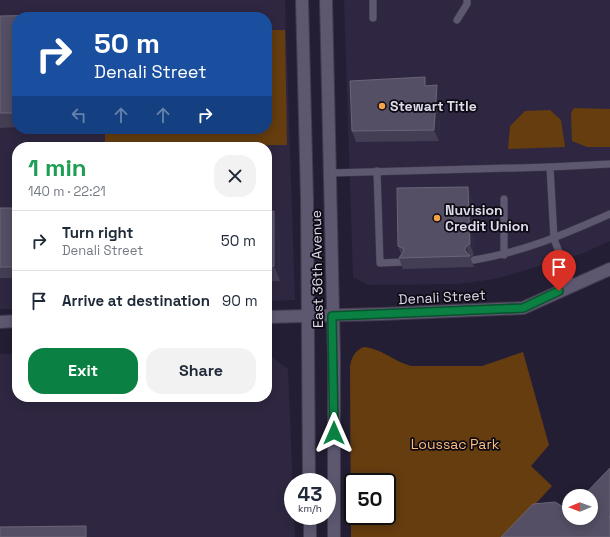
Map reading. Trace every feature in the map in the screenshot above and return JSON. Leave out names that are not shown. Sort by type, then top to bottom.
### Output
[{"type":"main road","name":"East 36th Avenue","points":[[302,0],[307,214],[309,473]]},
{"type":"main road","name":"East 36th Avenue","points":[[326,0],[330,173],[334,537]]},
{"type":"main road","name":"Denali Street","points":[[272,317],[332,316],[523,308],[610,269]]},
{"type":"main road","points":[[0,322],[12,321]]},
{"type":"main road","points":[[310,525],[310,537]]},
{"type":"lane","points":[[373,0],[373,18]]},
{"type":"lane","points":[[456,20],[467,4],[467,0]]},
{"type":"lane","points":[[330,173],[610,164]]},
{"type":"lane","points":[[550,167],[554,239],[572,286]]},
{"type":"lane","points":[[377,171],[380,263],[403,262]]},
{"type":"lane","points":[[504,199],[504,255]]},
{"type":"lane","points":[[474,260],[504,255],[554,239],[610,214]]},
{"type":"shaded area","points":[[0,0],[285,0],[295,300],[272,301],[272,142],[12,142],[12,309],[0,309]]},
{"type":"shaded area","points":[[344,0],[610,0],[610,241],[581,254],[495,279],[458,284],[368,285],[353,277]]},
{"type":"shaded area","points":[[0,354],[12,354],[12,402],[272,402],[272,357],[288,369],[292,473],[284,473],[284,525],[294,525],[295,537],[0,537]]},
{"type":"green space","points":[[272,30],[285,30],[287,145],[272,145],[272,142],[105,142],[105,134],[272,134]]},
{"type":"green space","points":[[574,108],[610,109],[610,147],[587,147],[572,141],[571,113]]},
{"type":"green space","points":[[550,110],[561,120],[565,147],[508,149],[510,126],[525,111]]},
{"type":"green space","name":"Loussac Park","points":[[364,347],[371,348],[412,366],[482,366],[523,352],[549,445],[531,466],[552,486],[505,537],[351,537],[351,525],[396,525],[396,473],[351,473],[350,367],[351,360],[358,350]]},
{"type":"building","points":[[0,16],[12,16],[12,113],[0,113]]},
{"type":"building","points":[[425,77],[425,86],[437,85],[434,130],[352,131],[350,81]]},
{"type":"building","name":"Nuvision Credit Union","points":[[468,187],[470,244],[466,246],[465,250],[470,256],[399,258],[404,251],[403,248],[398,246],[397,188]]},
{"type":"building","points":[[0,208],[12,208],[12,267],[0,267]]},
{"type":"building","points":[[272,211],[274,211],[274,266],[272,266]]},
{"type":"building","points":[[610,468],[610,537],[501,537],[533,504],[555,502],[562,506],[562,525],[598,525],[598,489],[590,489]]},
{"type":"building","points":[[86,526],[86,537],[0,537],[0,527]]},
{"type":"place","name":"Stewart Title","points":[[382,106]]},
{"type":"place","name":"Nuvision Credit Union","points":[[437,218]]},
{"type":"route","points":[[334,433],[334,357],[332,316],[523,308],[559,291]]}]
